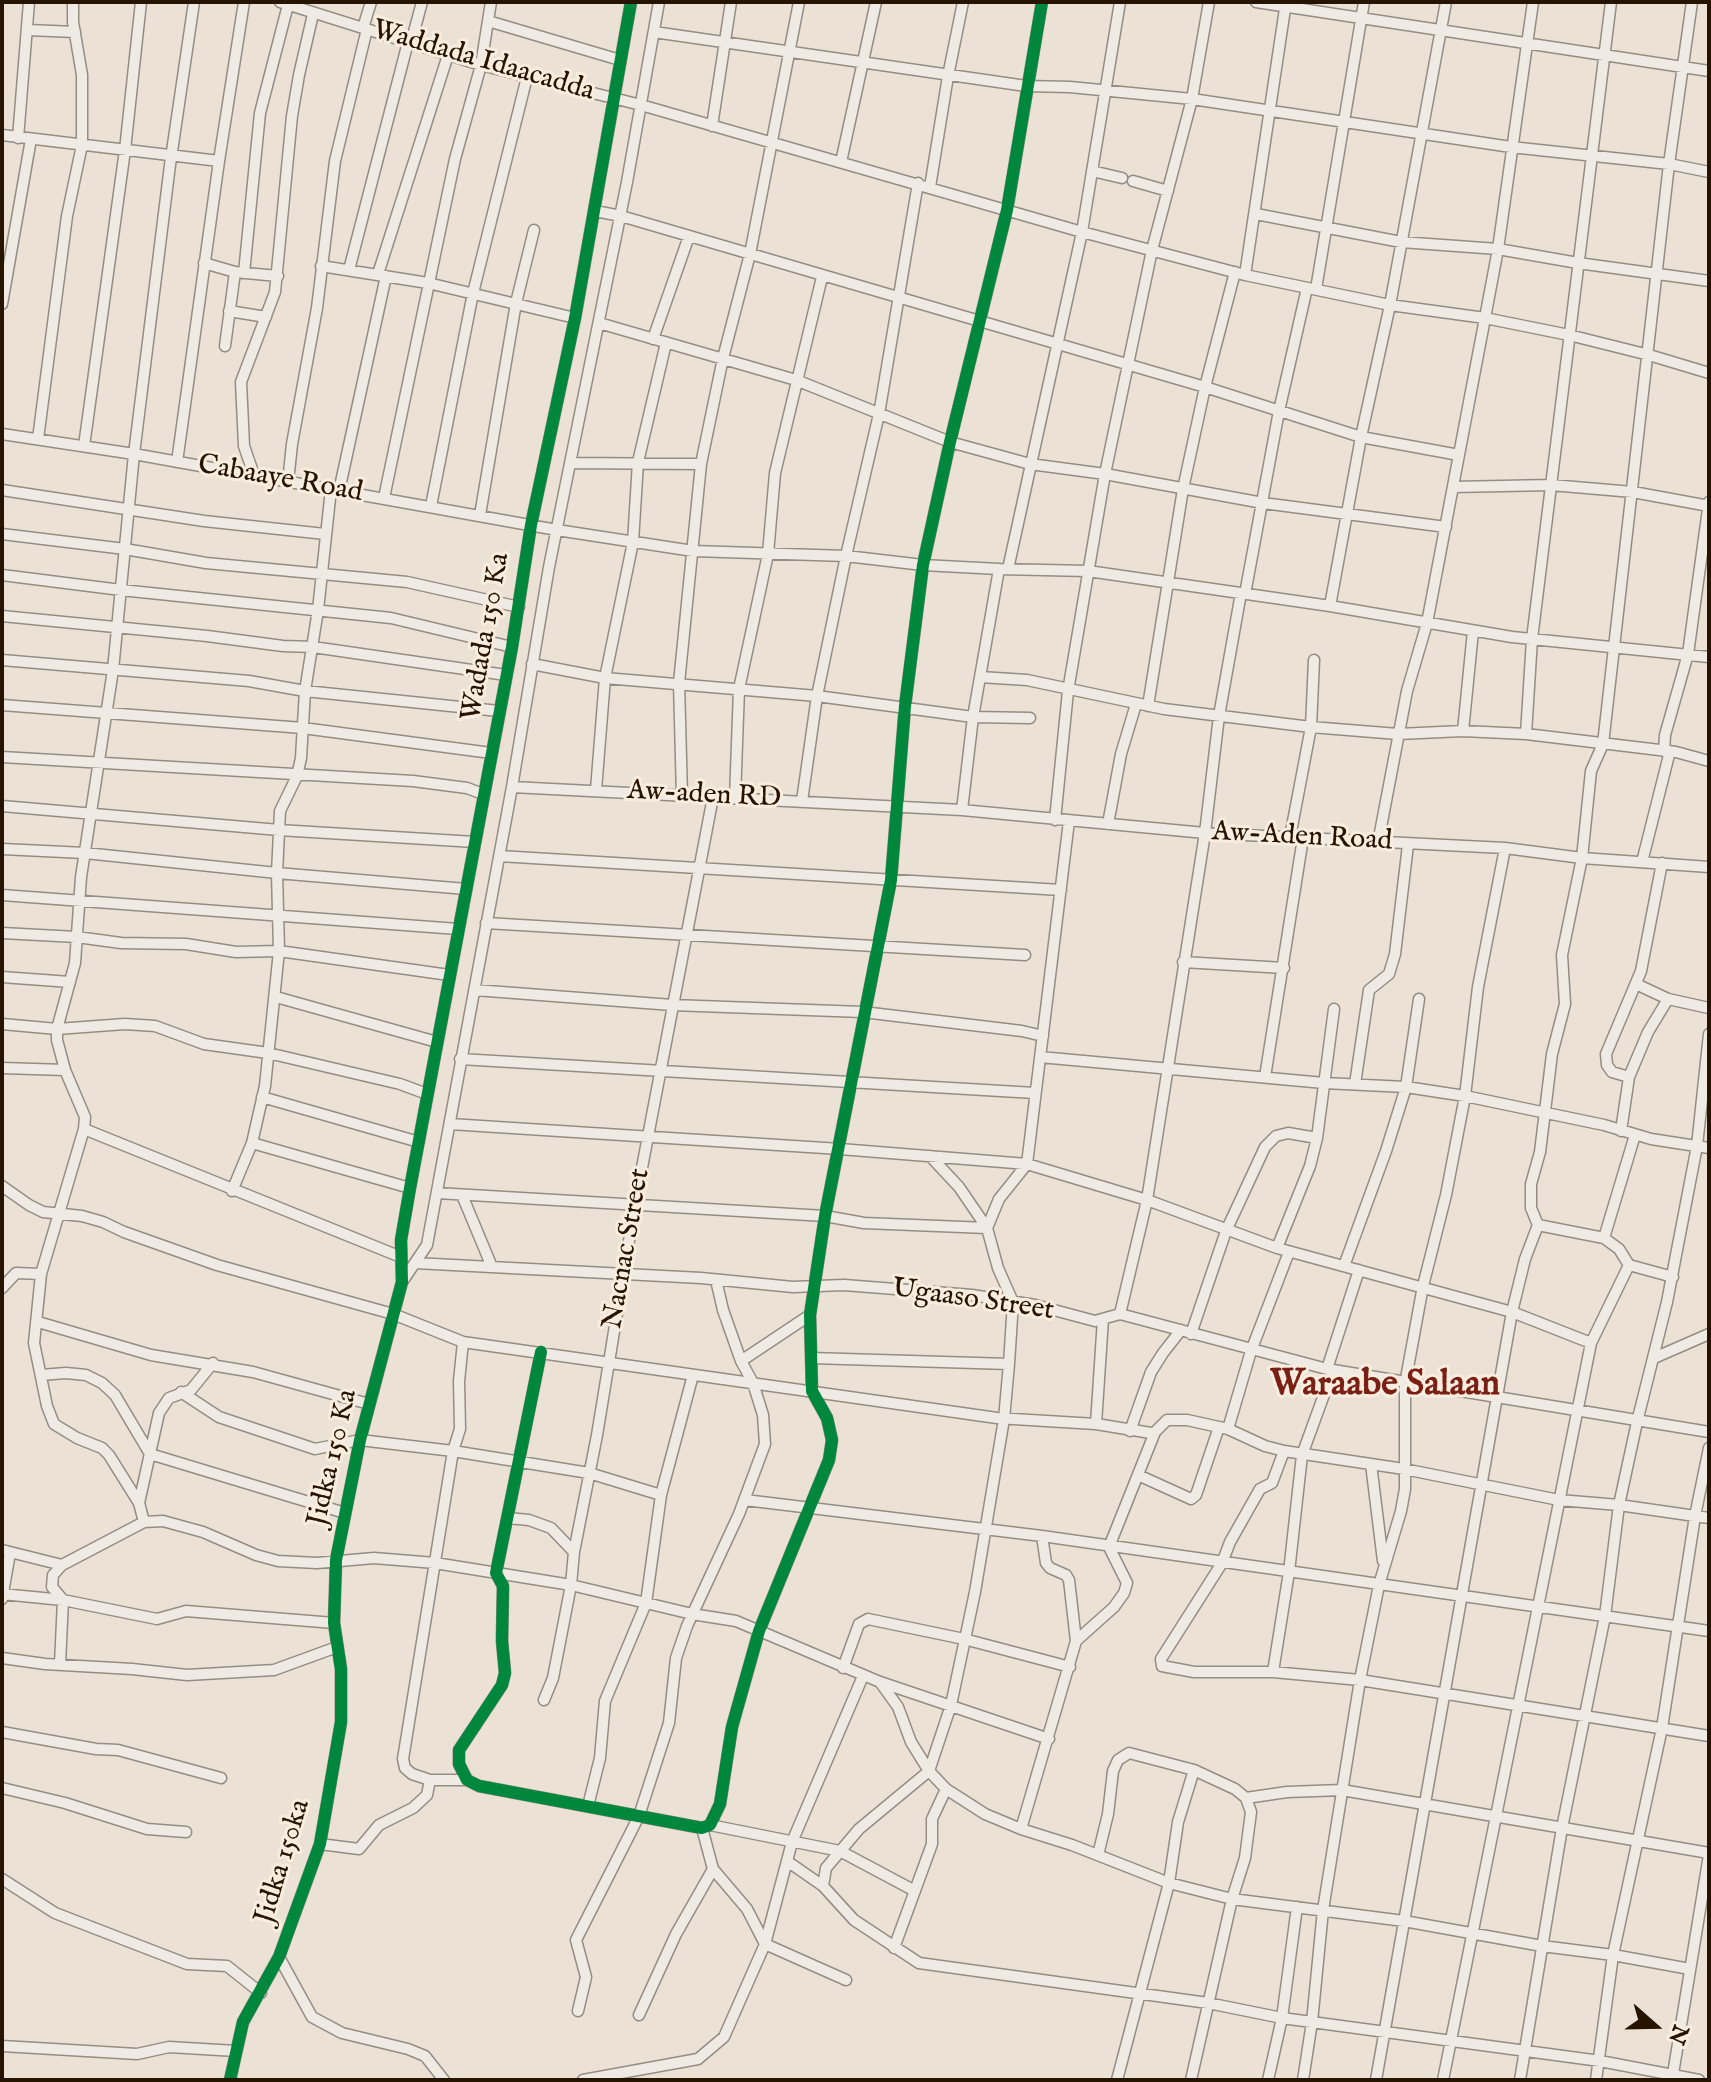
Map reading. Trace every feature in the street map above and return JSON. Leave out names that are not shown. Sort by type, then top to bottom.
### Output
[{"type":"street","points":[[18,138],[29,2]]},
{"type":"street","points":[[38,439],[67,216],[82,145],[82,75],[73,2]]},
{"type":"street","points":[[84,446],[125,150],[141,2]]},
{"type":"street","points":[[144,1522],[139,1503],[102,1448],[54,1424],[47,1406],[34,1343],[41,1274],[84,1129],[85,1117],[65,1070],[57,1029],[75,963],[85,853],[118,628],[134,454],[194,2]]},
{"type":"street","points":[[177,462],[244,2]]},
{"type":"street","points":[[288,482],[292,444],[313,335],[335,161],[371,2]]},
{"type":"street","points":[[349,270],[422,2]]},
{"type":"street","points":[[384,498],[455,159],[481,65],[491,2]]},
{"type":"street","name":"Wadada 150 Ka","points":[[402,1282],[401,1240],[410,1188],[512,647],[531,525],[595,211],[631,2]]},
{"type":"street","name":"Wadada 150 Ka","points":[[402,1282],[427,1245],[557,530],[621,216],[659,2]]},
{"type":"street","points":[[712,126],[731,2]]},
{"type":"street","points":[[682,796],[679,683],[701,464],[723,358],[750,254],[799,2]]},
{"type":"street","points":[[841,162],[876,2]]},
{"type":"street","points":[[930,187],[963,2]]},
{"type":"street","points":[[846,1980],[765,1944],[747,1909],[713,1869],[706,1826],[720,1804],[732,1727],[759,1631],[829,1460],[832,1440],[827,1418],[812,1391],[810,1315],[825,1216],[891,880],[905,706],[923,565],[1007,210],[1042,2]]},
{"type":"street","points":[[962,810],[980,677],[1082,232],[1120,2]]},
{"type":"street","points":[[1055,820],[1068,691],[1105,474],[1152,250],[1192,99],[1209,2]]},
{"type":"street","points":[[1256,2],[1286,4],[1440,32],[1709,71]]},
{"type":"street","points":[[1364,2],[1327,229],[1279,411],[1219,716],[1205,833],[1147,1200],[1120,1314],[1330,1370],[1709,1432]]},
{"type":"street","points":[[1330,606],[1446,2]]},
{"type":"street","points":[[1378,843],[1407,691],[1427,623],[1498,249],[1533,2]]},
{"type":"street","points":[[1526,734],[1532,639],[1611,2]]},
{"type":"street","points":[[1376,2080],[1512,1312],[1525,1259],[1538,1225],[1531,1208],[1531,1184],[1540,1152],[1552,1054],[1565,1004],[1562,955],[1582,858],[1591,771],[1603,744],[1669,164],[1692,2]]},
{"type":"street","points":[[225,346],[229,311],[239,272],[264,90],[291,4]]},
{"type":"street","name":"Waddada Idaacadda","points":[[291,4],[313,14],[481,65],[613,97],[1082,232],[1312,289],[1569,335],[1709,373]]},
{"type":"street","points":[[1148,706],[1183,489],[1205,387],[1256,214],[1286,4]]},
{"type":"street","points":[[254,475],[244,446],[241,382],[278,276],[292,116],[313,14]]},
{"type":"street","points":[[488,21],[620,60]]},
{"type":"street","points":[[28,30],[75,32]]},
{"type":"street","points":[[654,32],[864,61],[948,76],[1026,86],[1192,99],[1511,147],[1669,164],[1709,172]]},
{"type":"street","points":[[232,1191],[252,1143],[262,1097],[279,951],[277,873],[280,811],[297,776],[325,534],[382,275],[448,55]]},
{"type":"street","points":[[431,506],[473,293],[527,77]]},
{"type":"street","points":[[2,135],[219,161]]},
{"type":"street","points":[[2,304],[31,139]]},
{"type":"street","points":[[1092,171],[1168,191]]},
{"type":"street","points":[[802,801],[817,696],[879,414],[918,183]]},
{"type":"street","points":[[595,211],[621,216],[1205,387],[1361,437],[1459,455]]},
{"type":"street","points":[[1256,214],[1401,242],[1498,249],[1709,281]]},
{"type":"street","points":[[480,515],[516,303],[534,230]]},
{"type":"street","points":[[653,339],[689,236]]},
{"type":"street","points":[[204,263],[239,272],[278,276]]},
{"type":"street","points":[[321,266],[428,283],[575,318]]},
{"type":"street","points":[[735,798],[739,689],[768,554],[775,473],[822,277]]},
{"type":"street","points":[[229,311],[266,317]]},
{"type":"street","points":[[599,323],[796,380],[950,442],[1030,464],[1105,474],[1263,503],[1446,527]]},
{"type":"street","points":[[596,790],[605,678],[633,542],[638,462],[666,343]]},
{"type":"street","name":"Cabaaye Road","points":[[2,434],[693,551],[846,556],[923,565],[1088,571],[1330,606],[1473,631],[1709,657]]},
{"type":"street","points":[[570,463],[701,464]]},
{"type":"street","points":[[1453,487],[1551,485],[1633,492],[1709,505],[1688,654],[1665,735],[1667,751],[1642,862]]},
{"type":"street","points":[[2,490],[129,510],[325,534]]},
{"type":"street","points":[[2,534],[125,549],[206,563],[407,582],[519,607]]},
{"type":"street","points":[[2,575],[391,618],[512,647]]},
{"type":"street","points":[[2,616],[313,647],[506,675]]},
{"type":"street","points":[[1463,731],[1473,631]]},
{"type":"street","points":[[2,660],[249,681],[305,691],[499,711]]},
{"type":"street","points":[[1290,837],[1311,727],[1314,660]]},
{"type":"street","points":[[532,664],[605,678],[817,696],[973,717],[1030,718]]},
{"type":"street","points":[[980,677],[1027,680],[1148,706],[1311,727],[1398,734],[1463,731],[1526,734],[1667,751],[1709,761]]},
{"type":"street","points":[[1108,824],[1121,754],[1136,704]]},
{"type":"street","points":[[2,705],[303,728],[491,753]]},
{"type":"street","points":[[2,757],[413,781],[467,788],[483,794]]},
{"type":"street","name":"Aw-aden RD","points":[[512,787],[895,806]]},
{"type":"street","name":"Nacnac Street","points":[[544,1700],[553,1678],[571,1585],[574,1552],[635,1204],[713,797]]},
{"type":"street","points":[[2,806],[279,830],[475,842]]},
{"type":"street","name":"Aw-Aden Road","points":[[895,806],[1205,833],[1505,848],[1582,858],[1709,867]]},
{"type":"street","points":[[987,1228],[999,1199],[1027,1164],[1069,821]]},
{"type":"street","points":[[1265,1077],[1303,838]]},
{"type":"street","points":[[1355,1084],[1369,990],[1389,974],[1395,954],[1408,845]]},
{"type":"street","points":[[1303,2080],[1323,1910],[1360,1680],[1379,1585],[1405,1489],[1405,1384],[1465,1096],[1478,987],[1505,848]]},
{"type":"street","points":[[2,849],[85,853],[466,889]]},
{"type":"street","points":[[499,856],[1061,890]]},
{"type":"street","points":[[1629,1077],[1612,1072],[1607,1065],[1606,1054],[1636,984],[1662,863]]},
{"type":"street","points":[[2,895],[458,929]]},
{"type":"street","points":[[486,923],[1025,955]]},
{"type":"street","points":[[2,933],[121,943],[186,944],[236,952],[279,951],[449,975]]},
{"type":"street","points":[[1183,962],[1284,968]]},
{"type":"street","points":[[2,977],[70,982]]},
{"type":"street","points":[[1636,984],[1668,999],[1709,1008]]},
{"type":"street","points":[[475,990],[672,1005],[863,1012],[1043,1036]]},
{"type":"street","points":[[276,997],[437,1042]]},
{"type":"street","points":[[1344,1266],[1406,1087],[1419,999]]},
{"type":"street","points":[[1621,1131],[1629,1077],[1648,1032],[1668,999]]},
{"type":"street","points":[[1277,1248],[1310,1166],[1317,1138],[1334,1009]]},
{"type":"street","points":[[2,1024],[57,1029],[125,1024],[155,1026],[204,1044],[268,1053],[400,1084],[427,1094]]},
{"type":"street","points":[[1520,2080],[1562,1828],[1605,1616],[1619,1505],[1673,1277],[1697,1146],[1709,1034]]},
{"type":"street","points":[[1040,1057],[1324,1083],[1406,1087],[1465,1096],[1604,1125],[1635,1135],[1709,1148]]},
{"type":"street","points":[[460,1059],[1035,1093]]},
{"type":"street","points":[[2,1068],[65,1070]]},
{"type":"street","points":[[262,1097],[419,1142]]},
{"type":"street","points":[[450,1124],[1027,1164],[1147,1200],[1289,1252],[1512,1312],[1591,1343]]},
{"type":"street","points":[[84,1129],[401,1257]]},
{"type":"street","points":[[1130,1431],[1151,1372],[1163,1353],[1186,1332],[1226,1231],[1265,1147],[1276,1136],[1288,1133],[1317,1138]]},
{"type":"street","points":[[1604,1238],[1635,1135]]},
{"type":"street","points":[[252,1143],[410,1188]]},
{"type":"street","points":[[823,1886],[826,1868],[859,1829],[929,1771],[951,1705],[1004,1419],[1013,1302],[998,1268],[987,1228],[959,1187],[930,1156]]},
{"type":"street","points":[[2,1186],[43,1212],[82,1216],[103,1222],[217,1265],[393,1314],[463,1342],[1004,1419],[1096,1424],[1155,1432]]},
{"type":"street","points":[[437,1193],[825,1216],[864,1223],[987,1228]]},
{"type":"street","points":[[462,1195],[492,1267]]},
{"type":"street","points":[[1538,1225],[1604,1238],[1619,1249],[1629,1265],[1673,1277]]},
{"type":"street","points":[[1138,1475],[1191,1499],[1196,1495],[1289,1252]]},
{"type":"street","name":"Ugaaso Street","points":[[415,1263],[972,1295],[1059,1311],[1085,1320],[1120,1314]]},
{"type":"street","points":[[1443,2080],[1591,1343],[1629,1265]]},
{"type":"street","points":[[1273,1672],[1289,1572],[1302,1455],[1359,1270]]},
{"type":"street","points":[[2,1288],[16,1273],[41,1274]]},
{"type":"street","points":[[578,2011],[586,1977],[576,1940],[639,1816],[665,1738],[676,1658],[692,1614],[745,1500],[765,1444],[763,1415],[723,1310],[716,1280]]},
{"type":"street","name":"Jidka 150 Ka","points":[[337,1647],[334,1623],[336,1560],[360,1440],[402,1282]]},
{"type":"street","points":[[741,1361],[810,1315]]},
{"type":"street","points":[[1096,1424],[1103,1319]]},
{"type":"street","points":[[38,1322],[151,1355],[213,1363],[369,1404]]},
{"type":"street","points":[[1654,1358],[1709,1334]]},
{"type":"street","points":[[463,1342],[459,1381],[460,1429],[453,1451],[403,1759],[405,1768],[430,1780],[467,1780],[479,1786],[840,1851],[915,1891]]},
{"type":"street","points":[[467,1780],[459,1764],[459,1750],[502,1685],[505,1673],[503,1586],[496,1573],[541,1352]]},
{"type":"street","points":[[811,1358],[1009,1364]]},
{"type":"street","points":[[139,1503],[159,1413],[169,1398],[191,1390],[213,1363]]},
{"type":"street","points":[[41,1375],[86,1375],[102,1383],[115,1395],[150,1454],[345,1513]]},
{"type":"street","points":[[588,1806],[600,1758],[605,1701],[646,1603],[661,1495],[693,1375]]},
{"type":"street","points":[[181,1392],[219,1417],[315,1449],[360,1440],[453,1451],[589,1473],[661,1495]]},
{"type":"street","points":[[1076,1641],[1114,1607],[1124,1593],[1127,1583],[1109,1547],[1155,1432],[1167,1420],[1177,1419],[1223,1428],[1265,1446],[1302,1455],[1404,1469],[1559,1500],[1709,1518]]},
{"type":"street","points":[[1596,2080],[1613,1955],[1662,1728],[1695,1516],[1709,1448]]},
{"type":"street","points":[[1284,1451],[1272,1483],[1260,1489],[1230,1542],[1222,1563],[1161,1659],[1162,1666],[1194,1672],[1273,1672],[1360,1680],[1709,1736]]},
{"type":"street","points":[[1371,1464],[1384,1566]]},
{"type":"street","points":[[745,1500],[1042,1536],[1709,1631]]},
{"type":"street","points":[[508,1518],[529,1520],[551,1528],[574,1552]]},
{"type":"street","points":[[60,1664],[63,1600],[52,1587],[53,1575],[62,1565],[144,1522],[163,1521],[203,1532],[278,1561],[317,1563],[374,1558],[435,1563],[571,1585],[692,1614],[736,1621],[863,1676],[1049,1739]]},
{"type":"street","points":[[1021,1829],[1076,1641],[1069,1580],[1046,1563],[1042,1536]]},
{"type":"street","points":[[62,1565],[6,1552],[2,1596],[63,1600],[157,1619],[186,1611],[334,1623]]},
{"type":"street","points":[[843,1668],[859,1624],[868,1619],[964,1639],[1070,1667]]},
{"type":"street","points":[[2,1658],[187,1675],[274,1670],[337,1647]]},
{"type":"street","name":"Jidka 150ka","points":[[230,2080],[243,2022],[279,1957],[320,1844],[341,1722],[341,1669],[337,1647]]},
{"type":"street","points":[[583,2080],[698,2059],[724,2037],[765,1944],[792,1842],[863,1676]]},
{"type":"street","points":[[880,1682],[898,1707],[911,1742],[929,1771],[946,1789],[985,1814],[1169,1883],[1232,1899],[1404,1921],[1690,1969]]},
{"type":"street","points":[[2,1732],[118,1750],[221,1778]]},
{"type":"street","points":[[1098,1855],[1108,1814],[1113,1771],[1118,1760],[1129,1753],[1194,1770],[1235,1789],[1246,1798],[1251,1812],[1250,1834],[1191,2080]]},
{"type":"street","points":[[1117,2080],[1169,1883],[1178,1822],[1194,1770]]},
{"type":"street","points":[[320,1844],[359,1849],[379,1825],[413,1808],[427,1795],[430,1780]]},
{"type":"street","points":[[2,1788],[65,1803],[147,1829],[186,1832]]},
{"type":"street","points":[[894,1948],[932,1844],[932,1819],[946,1789]]},
{"type":"street","points":[[1246,1798],[1287,1792],[1342,1790],[1709,1854],[1672,2078]]},
{"type":"street","points":[[787,1861],[823,1886],[854,1920],[919,1963],[1208,2003],[1282,2018],[1600,2061],[1672,2078],[1699,2080]]},
{"type":"street","points":[[639,2015],[676,1934],[713,1869]]},
{"type":"street","points":[[2,1879],[55,1913],[187,1964],[227,1966],[261,1993]]},
{"type":"street","points":[[1268,2080],[1282,2018],[1297,1907]]},
{"type":"street","points":[[279,1957],[312,2017],[342,2033],[425,2056],[444,2080]]},
{"type":"street","points":[[2,2046],[137,2054],[169,2047],[236,2051]]},
{"type":"cycle path","points":[[230,2080],[243,2022],[279,1957],[320,1844],[341,1722],[341,1669],[334,1623],[336,1560],[360,1440],[402,1282],[401,1240],[410,1188],[512,647],[531,525],[575,318],[631,2]]},
{"type":"cycle path","points":[[541,1352],[496,1573],[503,1586],[505,1673],[502,1685],[459,1750],[459,1764],[467,1780],[479,1786],[702,1828],[710,1825],[720,1804],[732,1727],[759,1631],[829,1460],[832,1440],[827,1418],[812,1391],[810,1315],[825,1216],[891,880],[905,706],[923,565],[1007,210],[1042,2]]},
{"type":"district","name":"Waraabe Salaan","points":[[1385,1387]]}]
